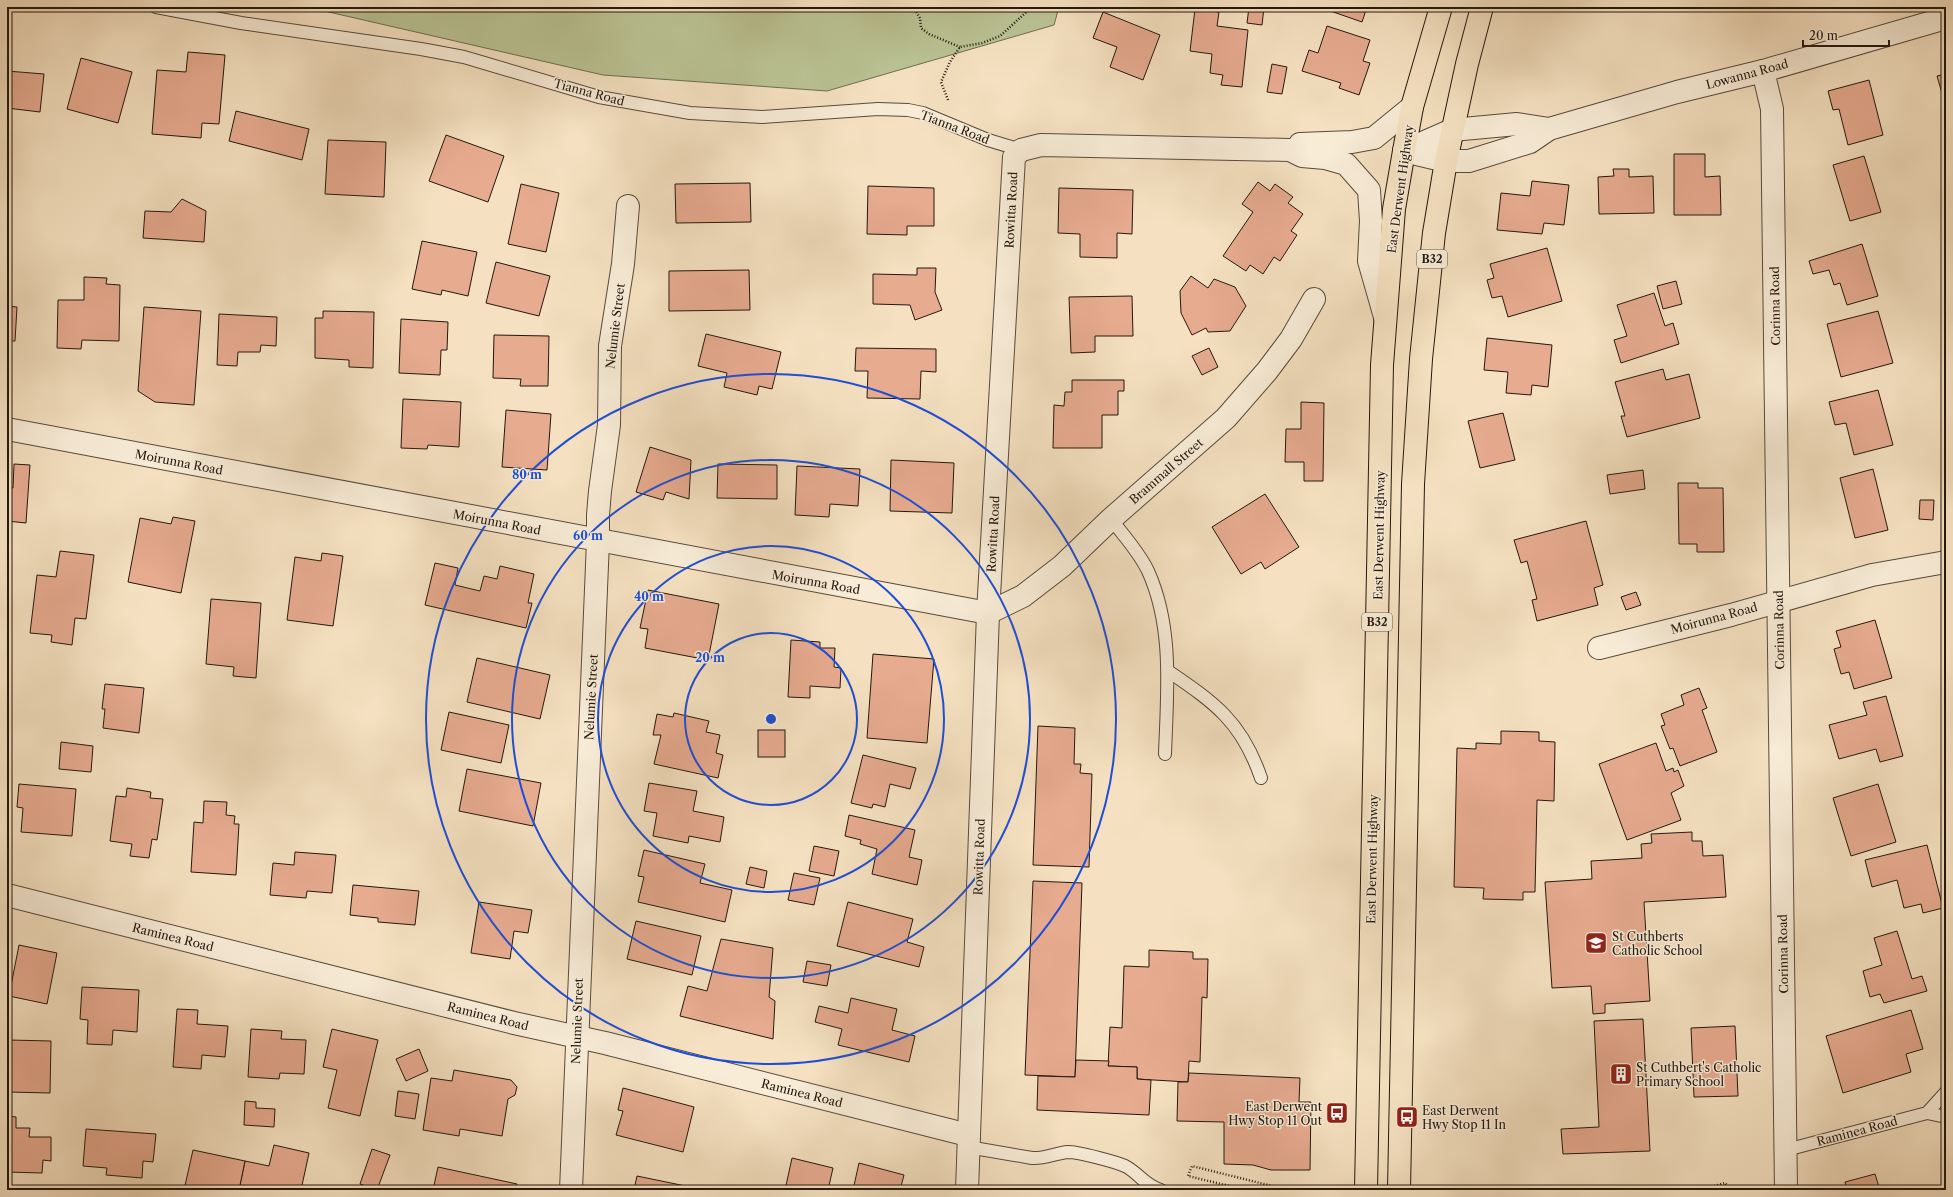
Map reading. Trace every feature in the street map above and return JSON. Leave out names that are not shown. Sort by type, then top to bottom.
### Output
[{"type":"main road","name":"East Derwent Highway","points":[[1366,1190],[1382,365],[1385,317],[1394,209],[1412,106],[1441,7]]},
{"type":"main road","name":"B32","points":[[1399,1190],[1413,484],[1421,359],[1434,233],[1446,161],[1467,64],[1482,7]]},
{"type":"street","name":"Lowanna Road","points":[[1404,151],[1446,161],[1469,161],[1530,142],[1549,129],[1677,92],[1763,71],[1946,18]]},
{"type":"street","name":"Corinna Road","points":[[1763,71],[1772,109],[1786,1190]]},
{"type":"street","points":[[1290,150],[1300,144],[1352,142],[1374,138],[1412,106]]},
{"type":"street","name":"Lowanna Road","points":[[1404,151],[1452,130],[1517,124],[1549,129]]},
{"type":"street","points":[[1021,150],[1041,145],[1290,150],[1302,156],[1325,158],[1346,164],[1369,190],[1371,221],[1369,262],[1385,317]]},
{"type":"street","name":"Rowitta Road","points":[[967,1190],[988,614],[1014,157],[1021,150]]},
{"type":"street","name":"Nelumie Street","points":[[571,1190],[598,541],[598,507],[609,425],[610,346],[623,264],[628,206]]},
{"type":"street","name":"Brammall Street","points":[[988,614],[1022,596],[1041,583],[1111,519],[1195,447],[1248,395],[1291,339],[1314,299]]},
{"type":"street","name":"Moirunna Road","points":[[7,429],[988,614]]},
{"type":"street","name":"Moirunna Road","points":[[1599,648],[1872,575],[1946,562]]},
{"type":"street","name":"Raminea Road","points":[[7,895],[514,1023],[577,1036],[968,1141]]},
{"type":"lane","name":"Tianna Road","points":[[156,7],[241,23],[420,49],[464,57],[599,97],[682,112],[762,118],[896,109],[923,113],[988,140],[1021,150]]},
{"type":"lane","points":[[1111,519],[1137,552],[1148,571],[1160,610],[1168,671],[1165,754]]},
{"type":"lane","points":[[1168,671],[1205,695],[1222,711],[1248,745],[1261,778]]},
{"type":"lane","points":[[1927,1113],[1946,1092]]},
{"type":"lane","name":"Raminea Road","points":[[1786,1150],[1927,1113],[1946,1117]]},
{"type":"lane","name":"Raminea Road","points":[[968,1141],[1032,1158],[1041,1158],[1068,1152],[1080,1154],[1125,1166],[1137,1174],[1145,1183],[1161,1190]]},
{"type":"path","points":[[913,7],[920,18],[921,28],[929,34],[960,47],[982,43],[1000,36],[1032,7]]},
{"type":"path","points":[[952,126],[949,102],[941,82],[950,62],[960,47]]},
{"type":"path","points":[[1246,1190],[1188,1176],[1192,1166],[1288,1190]]},
{"type":"path","points":[[1700,1190],[1725,1183],[1732,1190]]},
{"type":"green space","points":[[307,7],[1059,7],[1054,25],[827,91],[603,75]]},
{"type":"building","points":[[1249,7],[1264,7],[1262,25],[1247,23]]},
{"type":"building","points":[[1319,7],[1367,7],[1362,22]]},
{"type":"building","points":[[1195,9],[1219,12],[1217,26],[1248,30],[1242,87],[1221,85],[1223,75],[1210,73],[1212,54],[1190,51]]},
{"type":"building","points":[[1103,12],[1160,35],[1143,80],[1110,67],[1117,47],[1093,38]]},
{"type":"building","points":[[1327,26],[1370,40],[1363,61],[1370,63],[1359,95],[1339,88],[1341,83],[1302,71],[1309,50],[1318,53]]},
{"type":"building","points":[[188,52],[225,55],[219,124],[202,123],[201,138],[152,134],[157,70],[186,72]]},
{"type":"building","points":[[81,58],[132,72],[118,123],[67,109]]},
{"type":"building","points":[[1272,64],[1287,67],[1282,94],[1267,92]]},
{"type":"building","points":[[7,71],[44,74],[40,112],[7,108]]},
{"type":"building","points":[[1946,74],[1946,107],[1937,76]]},
{"type":"building","points":[[1869,80],[1883,135],[1848,145],[1839,109],[1833,110],[1828,91]]},
{"type":"building","points":[[236,111],[309,129],[302,160],[229,141]]},
{"type":"building","points":[[446,135],[504,156],[488,202],[429,181]]},
{"type":"building","points":[[328,140],[386,142],[384,197],[325,194]]},
{"type":"building","points":[[1674,154],[1705,154],[1705,177],[1720,176],[1721,215],[1674,215]]},
{"type":"building","points":[[1864,156],[1881,212],[1850,221],[1833,165]]},
{"type":"building","points":[[1613,169],[1629,169],[1629,177],[1653,176],[1654,213],[1599,214],[1598,177],[1614,176]]},
{"type":"building","points":[[1532,181],[1569,185],[1564,225],[1544,223],[1542,234],[1497,230],[1501,193],[1530,196]]},
{"type":"building","points":[[1258,182],[1270,191],[1275,184],[1293,197],[1288,203],[1303,214],[1291,231],[1297,235],[1280,261],[1274,257],[1263,274],[1250,265],[1246,271],[1223,256],[1253,212],[1242,204]]},
{"type":"building","points":[[750,183],[751,222],[676,223],[675,184]]},
{"type":"building","points":[[521,184],[559,193],[546,252],[508,244]]},
{"type":"building","points":[[868,186],[934,188],[934,226],[907,226],[907,235],[867,234]]},
{"type":"building","points":[[1059,188],[1133,190],[1132,234],[1117,233],[1117,258],[1080,257],[1080,234],[1058,233]]},
{"type":"building","points":[[182,199],[206,211],[204,242],[143,238],[145,211],[171,212]]},
{"type":"building","points":[[422,241],[477,252],[468,296],[442,290],[441,295],[412,289]]},
{"type":"building","points":[[1862,244],[1878,296],[1847,305],[1840,283],[1834,285],[1829,270],[1813,274],[1809,261]]},
{"type":"building","points":[[1547,248],[1562,301],[1508,317],[1502,296],[1492,298],[1487,280],[1494,278],[1490,264]]},
{"type":"building","points":[[496,262],[550,276],[539,316],[486,303]]},
{"type":"building","points":[[917,268],[936,268],[935,292],[942,310],[915,320],[910,305],[873,304],[873,274],[917,275]]},
{"type":"building","points":[[749,270],[750,310],[669,311],[669,271]]},
{"type":"building","points":[[1191,276],[1208,288],[1214,279],[1235,287],[1246,306],[1230,331],[1208,332],[1206,328],[1192,335],[1181,313],[1180,291]]},
{"type":"building","points":[[84,277],[107,278],[106,284],[120,285],[119,341],[82,340],[81,349],[57,348],[58,300],[84,300]]},
{"type":"building","points":[[1676,281],[1682,304],[1663,309],[1657,286]]},
{"type":"building","points":[[1654,293],[1665,326],[1673,323],[1679,344],[1621,363],[1614,340],[1627,336],[1617,305]]},
{"type":"building","points":[[1132,296],[1133,336],[1095,336],[1095,352],[1071,353],[1069,297]]},
{"type":"building","points":[[7,306],[17,307],[15,341],[7,341]]},
{"type":"building","points":[[144,307],[201,311],[194,405],[155,402],[138,391]]},
{"type":"building","points":[[323,311],[374,312],[373,368],[349,367],[349,360],[315,358],[315,318],[323,318]]},
{"type":"building","points":[[1878,311],[1893,363],[1841,377],[1827,324]]},
{"type":"building","points":[[219,314],[277,317],[276,346],[261,345],[260,352],[238,352],[237,366],[217,365]]},
{"type":"building","points":[[401,319],[448,322],[447,350],[441,350],[440,375],[399,373]]},
{"type":"building","points":[[706,334],[781,352],[772,389],[759,386],[757,395],[724,387],[727,373],[698,366]]},
{"type":"building","points":[[494,335],[549,336],[548,386],[520,386],[521,379],[493,378]]},
{"type":"building","points":[[1487,338],[1552,345],[1548,387],[1532,385],[1531,395],[1506,393],[1508,372],[1484,370]]},
{"type":"building","points":[[856,348],[936,349],[936,372],[921,371],[920,399],[867,398],[868,371],[855,371]]},
{"type":"building","points":[[1209,348],[1218,367],[1202,375],[1192,356]]},
{"type":"building","points":[[1663,369],[1666,380],[1689,374],[1700,418],[1627,437],[1621,416],[1625,416],[1615,382]]},
{"type":"building","points":[[1072,380],[1124,380],[1124,391],[1118,391],[1118,415],[1102,415],[1102,448],[1053,448],[1054,405],[1064,406],[1065,392],[1072,392]]},
{"type":"building","points":[[1878,390],[1893,445],[1854,455],[1846,423],[1835,425],[1829,402]]},
{"type":"building","points":[[403,399],[461,402],[459,447],[428,445],[427,449],[401,448]]},
{"type":"building","points":[[1301,402],[1324,403],[1323,481],[1304,481],[1304,462],[1285,462],[1286,429],[1301,429]]},
{"type":"building","points":[[506,410],[551,414],[547,470],[502,467]]},
{"type":"building","points":[[1503,413],[1515,460],[1480,468],[1468,421]]},
{"type":"building","points":[[650,447],[691,460],[689,499],[666,492],[663,500],[636,492]]},
{"type":"building","points":[[891,460],[954,463],[952,513],[890,511]]},
{"type":"building","points":[[14,464],[30,465],[26,523],[7,521],[7,487],[13,488]]},
{"type":"building","points":[[718,464],[777,465],[777,499],[717,498]]},
{"type":"building","points":[[797,466],[860,469],[858,506],[830,504],[829,517],[795,515]]},
{"type":"building","points":[[1873,469],[1888,530],[1855,538],[1840,478]]},
{"type":"building","points":[[1643,470],[1645,489],[1610,494],[1607,475]]},
{"type":"building","points":[[1678,483],[1698,483],[1698,488],[1723,488],[1724,552],[1697,552],[1697,544],[1679,544]]},
{"type":"building","points":[[1265,494],[1299,547],[1265,569],[1261,562],[1241,574],[1212,527]]},
{"type":"building","points":[[1920,500],[1934,500],[1933,520],[1919,519]]},
{"type":"building","points":[[173,517],[195,521],[181,593],[128,582],[140,518],[171,524]]},
{"type":"building","points":[[1586,521],[1603,585],[1594,588],[1598,605],[1537,621],[1532,600],[1537,599],[1527,561],[1521,563],[1514,540]]},
{"type":"building","points":[[60,551],[94,555],[86,619],[75,618],[72,645],[51,642],[52,635],[30,633],[37,575],[56,577]]},
{"type":"building","points":[[322,553],[343,556],[333,626],[287,620],[295,557],[321,561]]},
{"type":"building","points":[[435,563],[458,568],[455,585],[480,591],[484,576],[497,579],[500,566],[534,574],[528,603],[532,603],[526,628],[425,605]]},
{"type":"building","points":[[648,590],[719,604],[708,660],[645,648],[648,629],[640,628]]},
{"type":"building","points":[[1636,592],[1641,605],[1626,610],[1621,597]]},
{"type":"building","points":[[211,599],[261,603],[256,678],[233,676],[234,667],[206,664]]},
{"type":"building","points":[[1875,620],[1892,678],[1854,689],[1849,672],[1841,674],[1834,649],[1841,647],[1836,631]]},
{"type":"building","points":[[791,640],[820,642],[820,648],[835,648],[834,667],[841,668],[840,688],[810,686],[810,698],[788,697]]},
{"type":"building","points":[[873,654],[934,659],[927,743],[867,738]]},
{"type":"building","points":[[477,658],[550,675],[540,719],[467,702]]},
{"type":"building","points":[[105,684],[144,688],[139,733],[103,728],[105,709],[102,709]]},
{"type":"building","points":[[1699,688],[1707,708],[1702,710],[1717,752],[1680,766],[1673,748],[1670,749],[1661,726],[1665,725],[1661,714],[1684,705],[1681,695]]},
{"type":"building","points":[[1886,696],[1903,756],[1880,762],[1876,749],[1839,759],[1829,725],[1867,715],[1863,702]]},
{"type":"building","points":[[449,712],[509,725],[501,763],[441,750]]},
{"type":"building","points":[[674,713],[709,721],[706,732],[720,735],[716,753],[723,755],[718,778],[654,764],[661,735],[653,735],[657,714],[673,717]]},
{"type":"building","points":[[1038,726],[1075,728],[1074,764],[1081,764],[1080,773],[1092,774],[1089,867],[1033,865]]},
{"type":"building","points":[[758,730],[785,730],[785,757],[758,757]]},
{"type":"building","points":[[1501,731],[1539,732],[1539,741],[1555,742],[1554,801],[1537,800],[1535,892],[1523,892],[1523,900],[1483,899],[1484,888],[1454,887],[1457,748],[1476,749],[1476,743],[1501,744]]},
{"type":"building","points":[[61,742],[93,746],[91,772],[59,769]]},
{"type":"building","points":[[1656,743],[1666,771],[1673,768],[1674,772],[1678,770],[1684,786],[1671,793],[1681,820],[1627,840],[1599,764]]},
{"type":"building","points":[[863,755],[916,768],[910,789],[890,784],[885,807],[873,804],[872,808],[851,803]]},
{"type":"building","points":[[467,769],[541,783],[533,826],[459,811]]},
{"type":"building","points":[[649,783],[697,791],[693,811],[724,817],[720,842],[689,836],[688,843],[653,836],[657,813],[644,811]]},
{"type":"building","points":[[19,784],[76,789],[72,836],[21,832],[23,808],[17,807]]},
{"type":"building","points":[[1878,784],[1896,842],[1851,856],[1833,798]]},
{"type":"building","points":[[127,788],[151,792],[150,798],[163,799],[157,840],[152,839],[149,858],[130,856],[132,844],[110,841],[116,796],[126,797]]},
{"type":"building","points":[[204,801],[227,802],[226,815],[235,816],[234,824],[239,824],[236,875],[191,872],[194,822],[203,823]]},
{"type":"building","points":[[849,815],[915,830],[909,857],[922,860],[917,885],[872,874],[877,849],[860,844],[861,840],[845,836]]},
{"type":"building","points":[[1692,832],[1692,841],[1702,841],[1703,856],[1723,855],[1726,897],[1644,902],[1650,1001],[1605,1004],[1605,1013],[1593,1014],[1591,986],[1552,988],[1545,882],[1592,879],[1591,861],[1642,858],[1641,844],[1652,843],[1651,834]]},
{"type":"building","points":[[1927,845],[1943,908],[1923,913],[1921,904],[1904,908],[1897,880],[1872,887],[1865,860]]},
{"type":"building","points":[[814,846],[839,851],[834,876],[809,871]]},
{"type":"building","points":[[644,850],[705,864],[700,883],[732,890],[725,922],[638,902],[644,877],[638,876]]},
{"type":"building","points":[[295,852],[336,855],[332,893],[307,891],[306,898],[270,895],[273,863],[294,865]]},
{"type":"building","points":[[750,867],[767,871],[764,888],[746,884]]},
{"type":"building","points":[[794,873],[820,878],[814,905],[788,900]]},
{"type":"building","points":[[1033,881],[1082,883],[1075,1077],[1025,1075]]},
{"type":"building","points":[[353,885],[419,891],[415,925],[378,922],[378,918],[350,915]]},
{"type":"building","points":[[479,902],[532,910],[528,933],[514,931],[510,959],[471,953]]},
{"type":"building","points":[[848,902],[913,919],[907,942],[924,947],[919,967],[837,946]]},
{"type":"building","points":[[636,921],[701,936],[692,975],[627,959]]},
{"type":"building","points":[[1897,931],[1912,979],[1922,976],[1927,991],[1884,1003],[1880,994],[1870,997],[1863,971],[1882,965],[1874,938]]},
{"type":"building","points":[[721,939],[773,948],[769,997],[775,1001],[773,1039],[680,1016],[688,986],[707,991]]},
{"type":"building","points":[[19,945],[57,953],[47,1004],[9,996]]},
{"type":"building","points":[[1149,950],[1193,952],[1193,959],[1208,959],[1207,998],[1202,997],[1200,1062],[1189,1061],[1188,1082],[1137,1079],[1137,1067],[1108,1066],[1110,1027],[1122,1028],[1124,966],[1149,967]]},
{"type":"building","points":[[807,961],[831,965],[827,986],[803,982]]},
{"type":"building","points":[[82,987],[139,990],[137,1032],[113,1030],[112,1045],[87,1044],[88,1020],[80,1019]]},
{"type":"building","points":[[851,998],[897,1009],[892,1030],[915,1036],[909,1062],[838,1045],[842,1029],[815,1022],[819,1006],[848,1013]]},
{"type":"building","points":[[177,1009],[198,1010],[197,1024],[228,1026],[225,1057],[202,1055],[201,1069],[173,1067]]},
{"type":"building","points":[[1911,1010],[1923,1049],[1906,1054],[1911,1072],[1843,1093],[1826,1036]]},
{"type":"building","name":"St Cuthbert's Catholic Primary School","points":[[1643,1019],[1650,1151],[1563,1154],[1561,1129],[1599,1127],[1594,1021]]},
{"type":"building","points":[[1735,1026],[1738,1096],[1694,1097],[1691,1028]]},
{"type":"building","points":[[251,1029],[282,1031],[281,1039],[306,1040],[304,1074],[280,1073],[279,1079],[248,1077]]},
{"type":"building","points":[[332,1029],[378,1040],[360,1116],[328,1108],[337,1070],[323,1067]]},
{"type":"building","points":[[9,1040],[51,1041],[50,1093],[8,1092]]},
{"type":"building","points":[[419,1049],[428,1071],[406,1081],[396,1059]]},
{"type":"building","points":[[1076,1060],[1109,1061],[1108,1066],[1137,1067],[1137,1079],[1151,1080],[1149,1115],[1037,1110],[1038,1076],[1075,1077]]},
{"type":"building","points":[[454,1070],[511,1080],[517,1087],[515,1095],[508,1099],[502,1136],[460,1129],[459,1136],[423,1130],[431,1078],[452,1081]]},
{"type":"building","points":[[1189,1073],[1300,1078],[1299,1102],[1311,1102],[1310,1170],[1271,1170],[1253,1165],[1224,1164],[1224,1122],[1177,1121],[1178,1082],[1188,1082]]},
{"type":"building","points":[[623,1088],[694,1107],[683,1152],[616,1135],[623,1111],[618,1110]]},
{"type":"building","points":[[398,1091],[419,1094],[415,1119],[395,1116]]},
{"type":"building","points":[[245,1101],[256,1102],[256,1108],[275,1109],[274,1127],[244,1125]]},
{"type":"building","points":[[7,1116],[16,1117],[16,1128],[30,1128],[29,1137],[51,1137],[51,1161],[43,1160],[42,1173],[7,1172]]},
{"type":"building","points":[[86,1129],[156,1134],[153,1162],[143,1161],[142,1178],[106,1175],[107,1168],[83,1166]]},
{"type":"building","points":[[274,1145],[309,1153],[301,1190],[239,1190],[245,1161],[269,1166]]},
{"type":"building","points":[[372,1149],[390,1155],[377,1190],[360,1184]]},
{"type":"building","points":[[193,1150],[245,1161],[239,1190],[184,1190]]},
{"type":"building","points":[[792,1158],[833,1168],[828,1190],[785,1190]]},
{"type":"building","points":[[859,1163],[904,1175],[900,1190],[853,1190]]},
{"type":"building","points":[[438,1167],[517,1184],[515,1190],[433,1190]]},
{"type":"building","points":[[1875,1174],[1880,1190],[1847,1190],[1845,1182]]},
{"type":"building","points":[[637,1176],[705,1190],[634,1190]]},
{"type":"place","name":"St Cuthberts Catholic School","points":[[1596,943]]},
{"type":"place","name":"St Cuthbert's Catholic Primary School","points":[[1621,1074]]},
{"type":"place","name":"East Derwent Hwy Stop 11 Out","points":[[1337,1113]]},
{"type":"place","name":"East Derwent Hwy Stop 11 In","points":[[1407,1117]]}]
